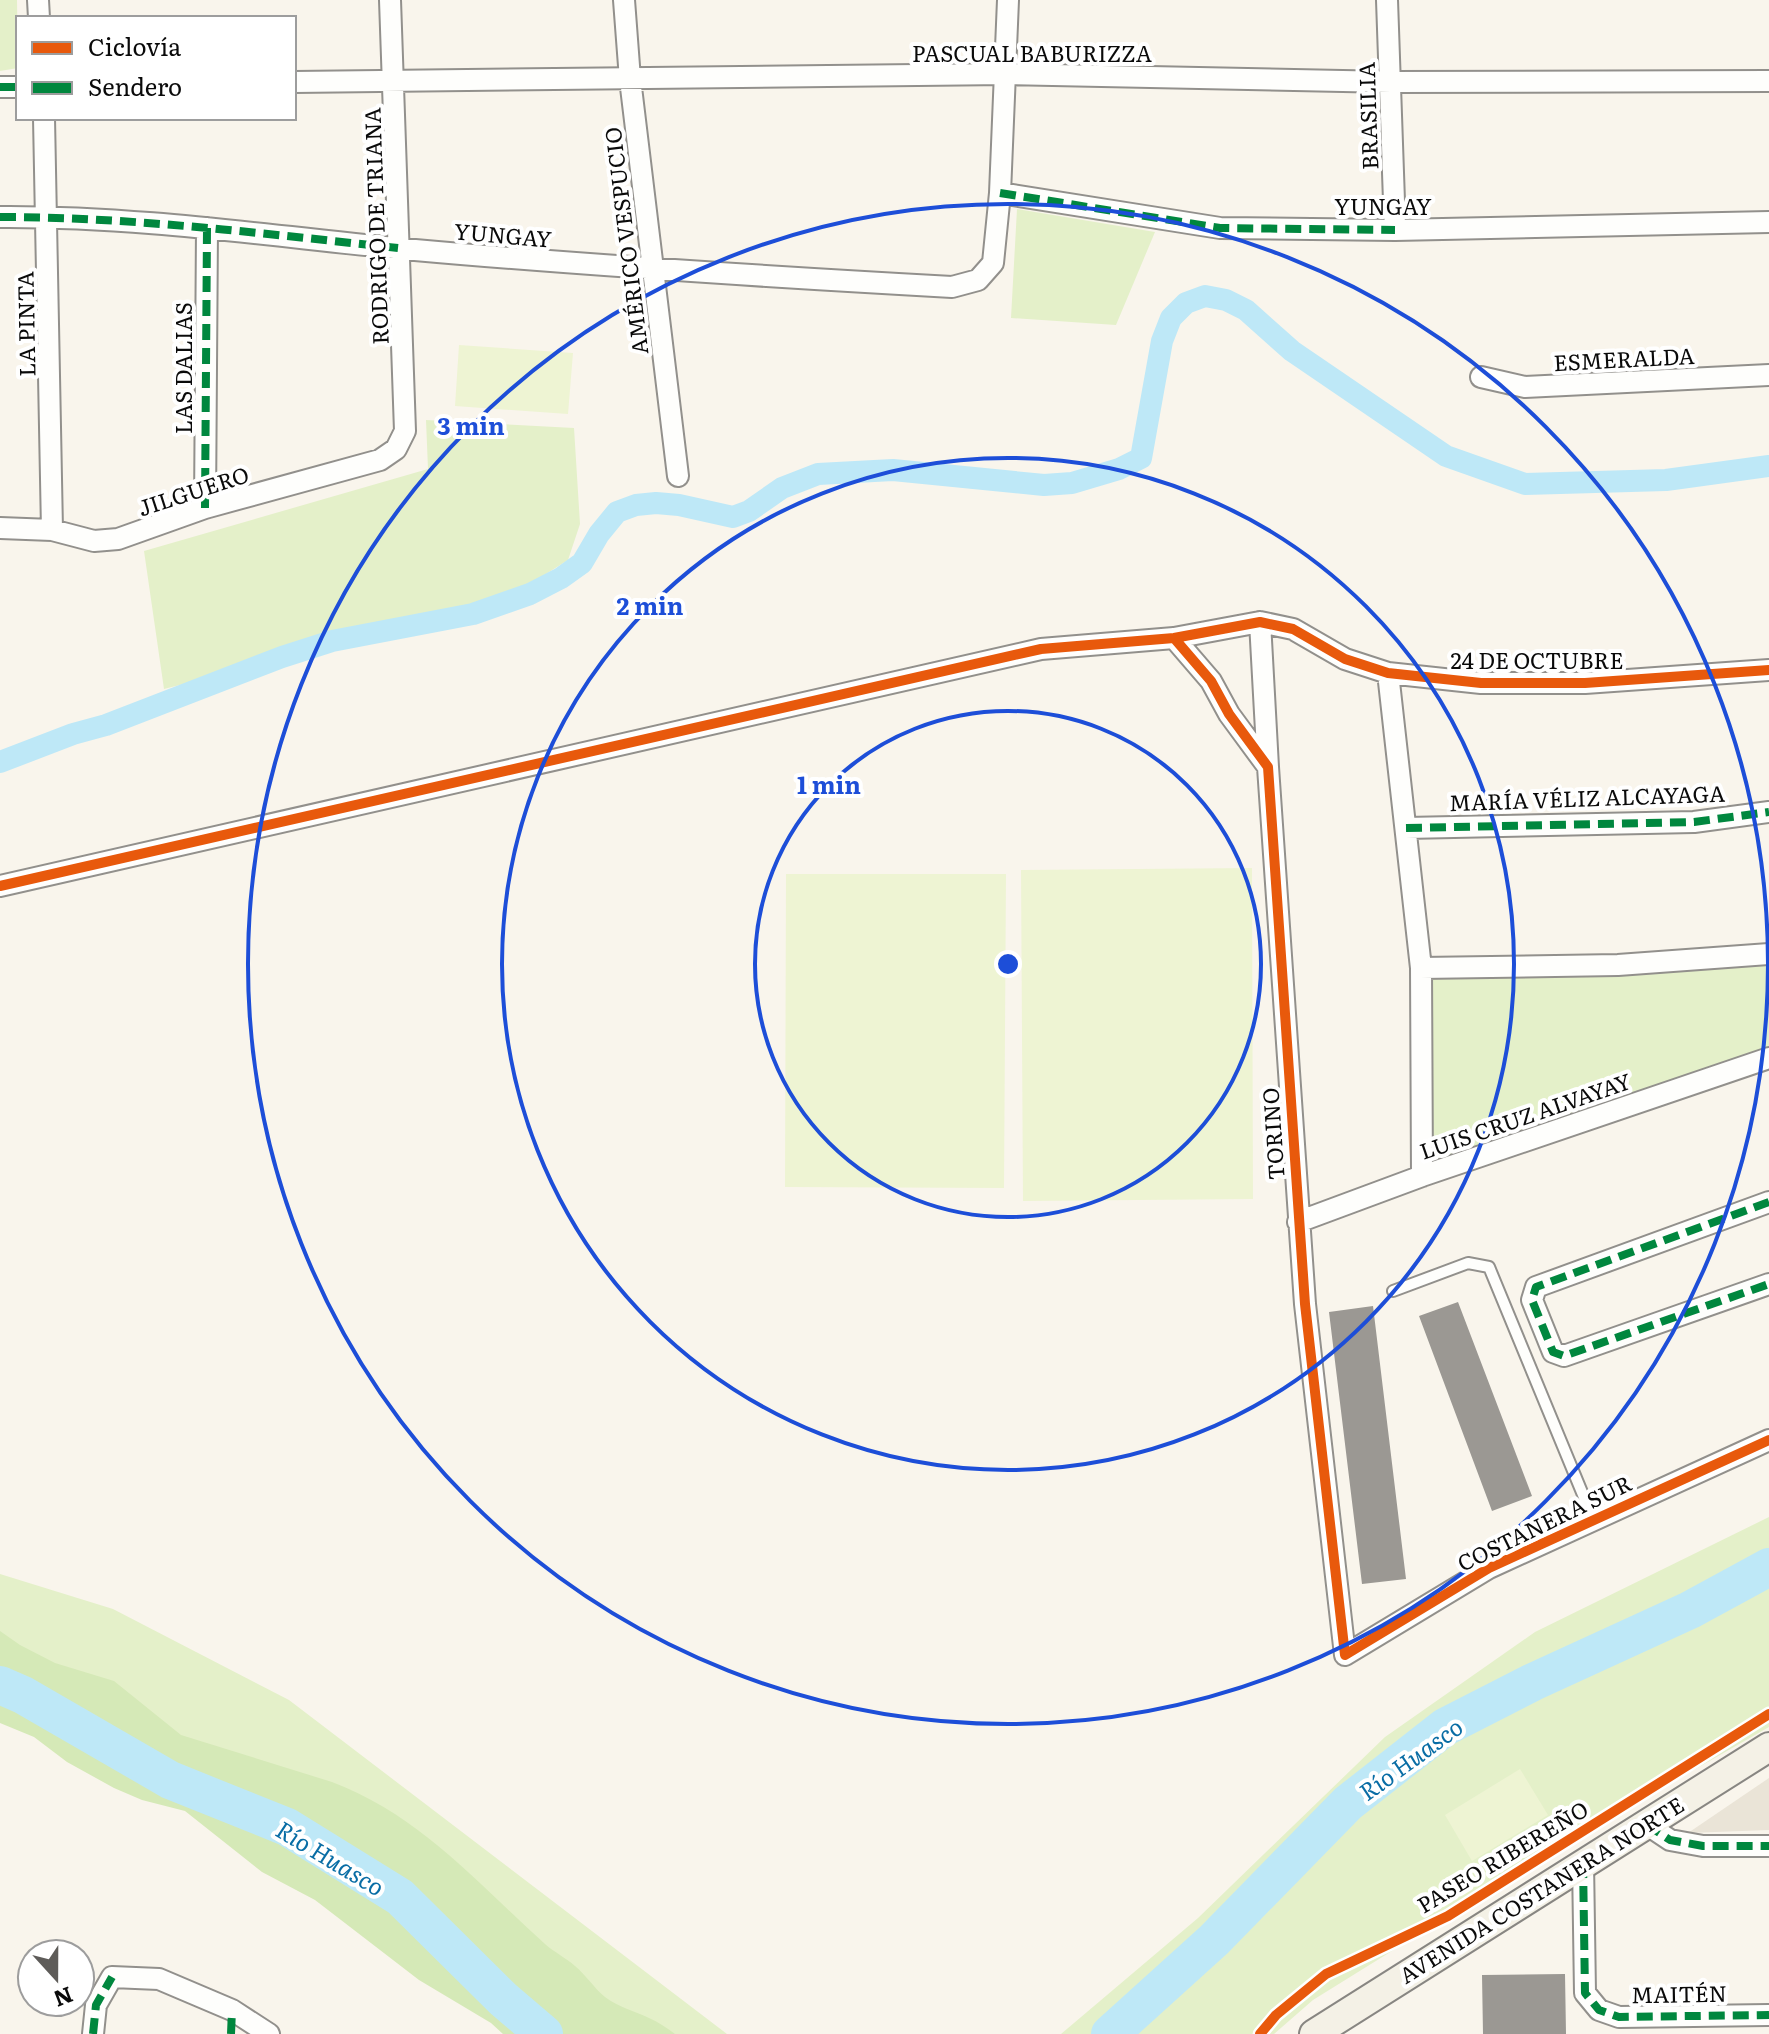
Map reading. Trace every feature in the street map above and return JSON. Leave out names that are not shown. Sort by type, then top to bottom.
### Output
[{"type":"main road","name":"AVENIDA COSTANERA NORTE","points":[[1314,2034],[1769,1747]]},
{"type":"street","name":"RODRIGO DE TRIANA","points":[[390,0],[405,431],[396,449]]},
{"type":"street","name":"AMÉRICO VESPUCIO","points":[[624,0],[630,79],[678,476]]},
{"type":"street","points":[[1000,193],[1008,0]]},
{"type":"street","name":"BRASILIA","points":[[1387,0],[1395,230]]},
{"type":"street","name":"PASCUAL BABURIZZA","points":[[296,82],[1006,74],[1391,82],[1769,81]]},
{"type":"street","name":"LA PINTA","points":[[44,120],[52,530]]},
{"type":"street","name":"YUNGAY","points":[[0,217],[48,217],[207,228],[653,270],[952,287],[978,280],[993,263],[1000,193],[1220,228],[1395,230],[1769,222]]},
{"type":"street","name":"LAS DALIAS","points":[[205,508],[207,228]]},
{"type":"street","name":"ESMERALDA","points":[[1481,377],[1525,387],[1769,375]]},
{"type":"street","name":"JILGUERO","points":[[0,528],[52,530],[94,541],[118,539],[205,508],[380,460],[396,449]]},
{"type":"street","name":"24 DE OCTUBRE","points":[[0,886],[1041,649],[1174,638],[1260,622],[1293,629],[1345,659],[1388,673],[1481,683],[1585,683],[1769,670]]},
{"type":"street","name":"TORINO","points":[[1260,622],[1298,1222],[1306,1319],[1345,1655]]},
{"type":"street","points":[[1174,638],[1211,681],[1229,714],[1268,767]]},
{"type":"street","points":[[1388,673],[1421,968],[1422,1176]]},
{"type":"street","name":"MARÍA VÉLIZ ALCAYAGA","points":[[1406,828],[1694,822],[1769,812]]},
{"type":"street","points":[[1421,968],[1618,965],[1769,954]]},
{"type":"street","name":"LUIS CRUZ ALVAYAY","points":[[1298,1222],[1422,1176],[1769,1058]]},
{"type":"street","points":[[1769,1202],[1536,1287],[1532,1300],[1553,1352],[1564,1356],[1769,1284]]},
{"type":"street","name":"COSTANERA SUR","points":[[1345,1655],[1489,1568],[1769,1440]]},
{"type":"street","points":[[1646,1824],[1670,1840],[1703,1846],[1769,1846]]},
{"type":"street","name":"MAITÉN","points":[[1583,1862],[1585,1993],[1599,2010],[1619,2017],[1769,2015]]},
{"type":"street","points":[[93,2034],[96,2005],[112,1977],[159,1979],[232,2010],[269,2034]]},
{"type":"street","points":[[231,2034],[232,2010]]},
{"type":"lane","points":[[1393,1291],[1468,1263],[1489,1267],[1593,1519]]},
{"type":"green space","points":[[0,0],[17,0],[16,68],[0,71]]},
{"type":"green space","points":[[1017,209],[1155,232],[1116,325],[1011,318]]},
{"type":"green space","points":[[459,345],[573,353],[568,414],[455,406]]},
{"type":"green space","points":[[426,420],[574,428],[580,524],[568,560],[497,605],[164,689],[144,551],[428,469]]},
{"type":"green space","points":[[1252,868],[1253,1199],[1023,1201],[1021,870]]},
{"type":"green space","points":[[786,874],[1006,874],[1004,1188],[785,1187]]},
{"type":"green space","points":[[1769,957],[1769,1055],[1426,1172],[1424,971]]},
{"type":"green space","points":[[1769,1517],[1769,1727],[1566,1843],[1313,2000],[1274,2034],[1061,2034],[1198,1918],[1385,1737],[1535,1632]]},
{"type":"green space","points":[[0,1574],[113,1609],[289,1700],[727,2034],[579,2034],[0,1669]]},
{"type":"green space","points":[[0,1631],[55,1663],[114,1681],[181,1735],[332,1782],[393,1813],[446,1852],[545,1944],[579,1970],[605,1997],[656,2021],[675,2034],[503,2034],[491,2023],[419,1980],[315,1900],[262,1872],[185,1811],[142,1800],[114,1788],[67,1762],[34,1737],[0,1723]]},
{"type":"green space","points":[[1520,1769],[1548,1815],[1472,1861],[1445,1815]]},
{"type":"shaded area","points":[[1769,1778],[1769,1830],[1688,1833]]},
{"type":"building","points":[[1458,1302],[1532,1496],[1492,1511],[1419,1316]]},
{"type":"building","points":[[1373,1306],[1406,1579],[1362,1584],[1329,1312]]},
{"type":"building","points":[[1565,1974],[1566,2034],[1483,2034],[1482,1975]]},
{"type":"waterway","points":[[0,762],[332,641],[473,614],[530,594],[582,563],[617,512],[636,505],[679,505],[733,517],[749,511],[782,488],[818,474],[893,470],[1044,485],[1072,483],[1119,469],[1141,458],[1162,341],[1171,318],[1186,303],[1205,296],[1226,300],[1246,310],[1292,351],[1446,456],[1525,484],[1666,480],[1769,466]]},
{"type":"waterway","name":"Río Huasco","points":[[1110,2034],[1214,1940],[1348,1803],[1445,1727],[1533,1682],[1690,1610],[1769,1567]]},
{"type":"waterway","name":"Río Huasco","points":[[0,1685],[23,1695],[170,1780],[287,1827],[400,1897],[503,1999],[544,2034]]},
{"type":"marked path","points":[[0,87],[16,87]]},
{"type":"marked path","points":[[1000,193],[1220,228],[1395,230]]},
{"type":"marked path","points":[[0,217],[150,223],[398,248]]},
{"type":"marked path","points":[[205,508],[207,228]]},
{"type":"marked path","points":[[1406,828],[1694,822],[1769,812]]},
{"type":"marked path","points":[[1769,1202],[1536,1287],[1532,1300],[1553,1352],[1564,1356],[1769,1284]]},
{"type":"marked path","points":[[1646,1824],[1670,1840],[1703,1846],[1769,1846]]},
{"type":"marked path","points":[[1583,1862],[1585,1993],[1599,2010],[1619,2017],[1769,2015]]},
{"type":"marked path","points":[[93,2034],[96,2005],[112,1977]]},
{"type":"marked path","points":[[231,2034],[232,2010]]},
{"type":"cycle path","points":[[0,886],[1041,649],[1174,638],[1260,622],[1293,629],[1345,659],[1388,673],[1481,683],[1585,683],[1769,670]]},
{"type":"cycle path","points":[[1174,638],[1211,681],[1229,714],[1268,767],[1305,1304],[1345,1655],[1489,1568],[1769,1440]]},
{"type":"cycle path","name":"PASEO RIBEREÑO","points":[[1260,2034],[1276,2015],[1326,1974],[1448,1916],[1769,1714]]}]
